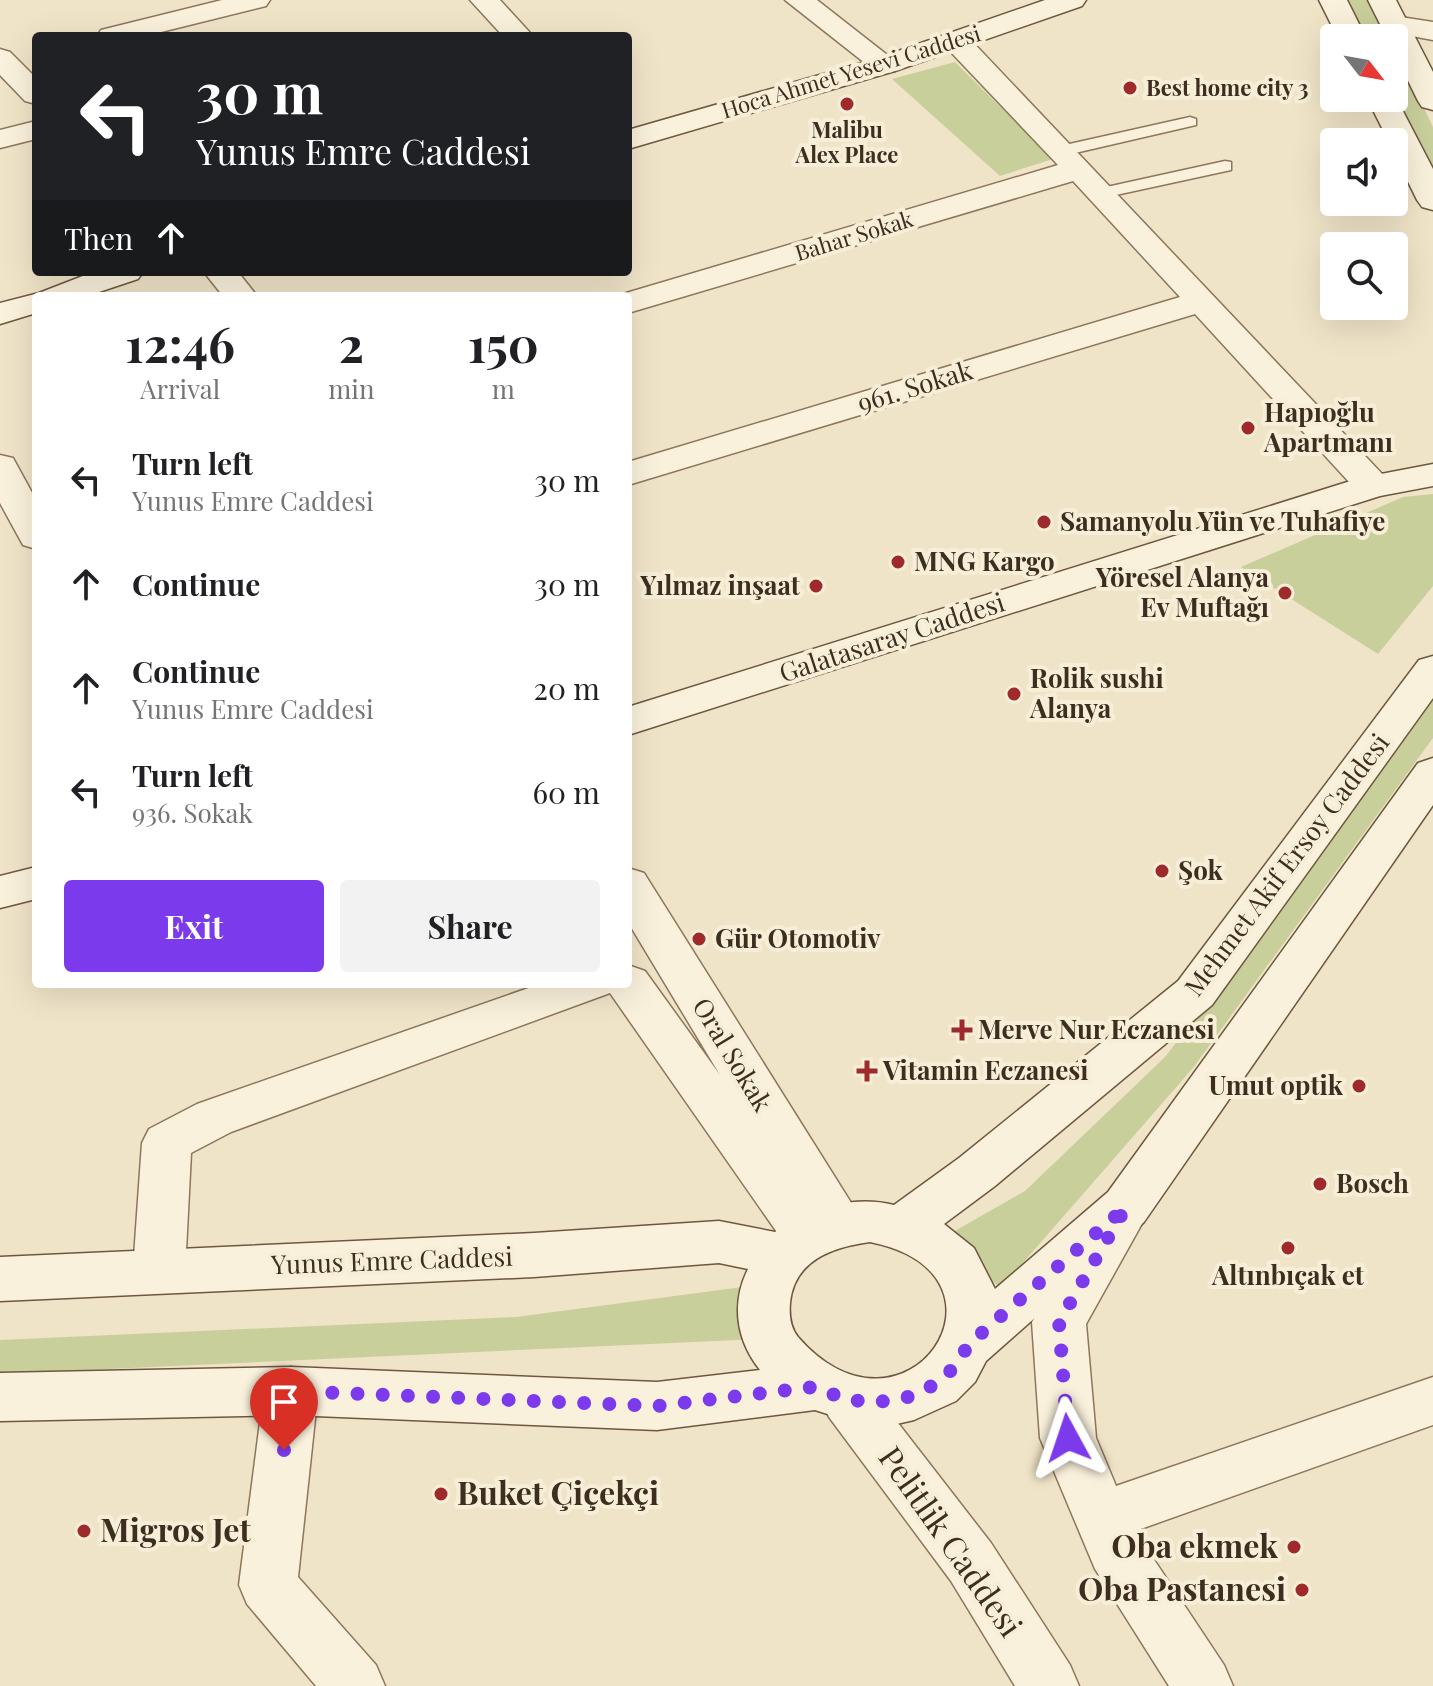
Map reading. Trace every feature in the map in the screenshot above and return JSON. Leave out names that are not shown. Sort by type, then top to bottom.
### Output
[{"type":"street","points":[[122,32],[193,7],[256,0]]},
{"type":"street","points":[[484,0],[515,32]]},
{"type":"street","points":[[799,0],[885,65]]},
{"type":"street","name":"Hoca Ahmet Yesevi Caddesi","points":[[632,139],[885,65],[1072,0]]},
{"type":"street","points":[[1333,0],[1345,24]]},
{"type":"street","points":[[193,7],[215,32]]},
{"type":"street","points":[[1388,12],[1433,31]]},
{"type":"street","points":[[1388,12],[1433,101]]},
{"type":"street","points":[[956,41],[1102,193],[1373,486]]},
{"type":"street","points":[[2,60],[32,56]]},
{"type":"street","points":[[2,60],[32,91]]},
{"type":"street","points":[[1389,112],[1433,200]]},
{"type":"street","points":[[0,139],[32,131]]},
{"type":"street","name":"Bahar Sokak","points":[[632,302],[1070,160]]},
{"type":"street","points":[[66,292],[114,276]]},
{"type":"street","points":[[224,276],[237,292]]},
{"type":"street","name":"961. Sokak","points":[[632,473],[1202,301]]},
{"type":"street","points":[[0,314],[32,303]]},
{"type":"street","points":[[0,466],[32,529]]},
{"type":"street","name":"Galatasaray Caddesi","points":[[632,720],[1373,486],[1433,475]]},
{"type":"street","name":"Mehmet Akif Ersoy Caddesi","points":[[902,1227],[977,1172],[1195,993],[1433,669]]},
{"type":"street","points":[[1203,1686],[1115,1550],[1068,1438],[1059,1322],[1126,1207],[1432,779]]},
{"type":"street","points":[[0,892],[32,884]]},
{"type":"street","name":"Oral Sokak","points":[[632,892],[809,1238]]},
{"type":"street","points":[[159,1271],[167,1143],[214,1118],[581,988]]},
{"type":"street","name":"Oral Sokak","points":[[632,988],[809,1238]]},
{"type":"street","points":[[0,1397],[291,1391],[657,1406],[831,1393],[879,1402],[908,1397],[934,1385],[955,1367],[969,1344],[1126,1207]]},
{"type":"street","points":[[831,1393],[787,1366],[769,1339],[762,1310],[767,1281],[809,1238],[870,1221],[902,1227],[931,1241],[954,1262],[970,1288],[974,1316],[969,1344]]},
{"type":"street","name":"Yunus Emre Caddesi","points":[[0,1279],[534,1255],[809,1238]]},
{"type":"street","points":[[291,1391],[268,1585],[355,1686]]},
{"type":"street","name":"Pelitlik Caddesi","points":[[831,1393],[971,1562],[1049,1686]]},
{"type":"street","points":[[1101,1517],[1433,1401]]},
{"type":"lane","points":[[1070,160],[1190,122]]},
{"type":"lane","points":[[1102,193],[1225,166]]},
{"type":"green space","points":[[1344,0],[1372,0],[1383,24],[1356,24]]},
{"type":"green space","points":[[955,62],[1053,159],[1000,176],[892,79]]},
{"type":"green space","points":[[1408,75],[1433,127],[1433,176],[1401,112],[1408,112]]},
{"type":"green space","points":[[1433,494],[1433,586],[1378,654],[1241,567],[1403,497]]},
{"type":"green space","points":[[1433,698],[1433,738],[1193,1068],[1001,1288],[937,1241],[1025,1191],[1166,1056]]},
{"type":"green space","points":[[750,1286],[760,1339],[0,1374],[0,1340],[516,1317]]},
{"type":"place","name":"Best home city 3","points":[[1130,88]]},
{"type":"place","name":"Malibu Alex Place","points":[[847,104]]},
{"type":"place","name":"Hapıoğlu Apartmanı","points":[[1248,428]]},
{"type":"place","name":"Samanyolu Yün ve Tuhafiye","points":[[1044,522]]},
{"type":"place","name":"MNG Kargo","points":[[898,562]]},
{"type":"place","name":"Yılmaz inşaat","points":[[816,586]]},
{"type":"place","name":"Yöresel Alanya Ev Muftağı","points":[[1285,593]]},
{"type":"place","name":"Rolik sushi Alanya","points":[[1014,694]]},
{"type":"place","name":"Şok","points":[[1162,871]]},
{"type":"place","name":"Gür Otomotiv","points":[[699,939]]},
{"type":"place","name":"Merve Nur Eczanesi","points":[[962,1030]]},
{"type":"place","name":"Vitamin Eczanesi","points":[[867,1071]]},
{"type":"place","name":"Umut optik","points":[[1359,1086]]},
{"type":"place","name":"Bosch","points":[[1320,1184]]},
{"type":"place","name":"Altınbıçak et","points":[[1288,1248]]},
{"type":"place","name":"Buket Çiçekçi","points":[[441,1494]]},
{"type":"place","name":"Migros Jet","points":[[84,1531]]},
{"type":"place","name":"Oba ekmek","points":[[1294,1547]]},
{"type":"place","name":"Oba Pastanesi","points":[[1302,1590]]},
{"type":"route","points":[[284,1450],[291,1391],[657,1406],[814,1387],[848,1400],[879,1402],[908,1397],[934,1385],[955,1367],[969,1344],[1126,1207],[1059,1322],[1068,1438]]}]
